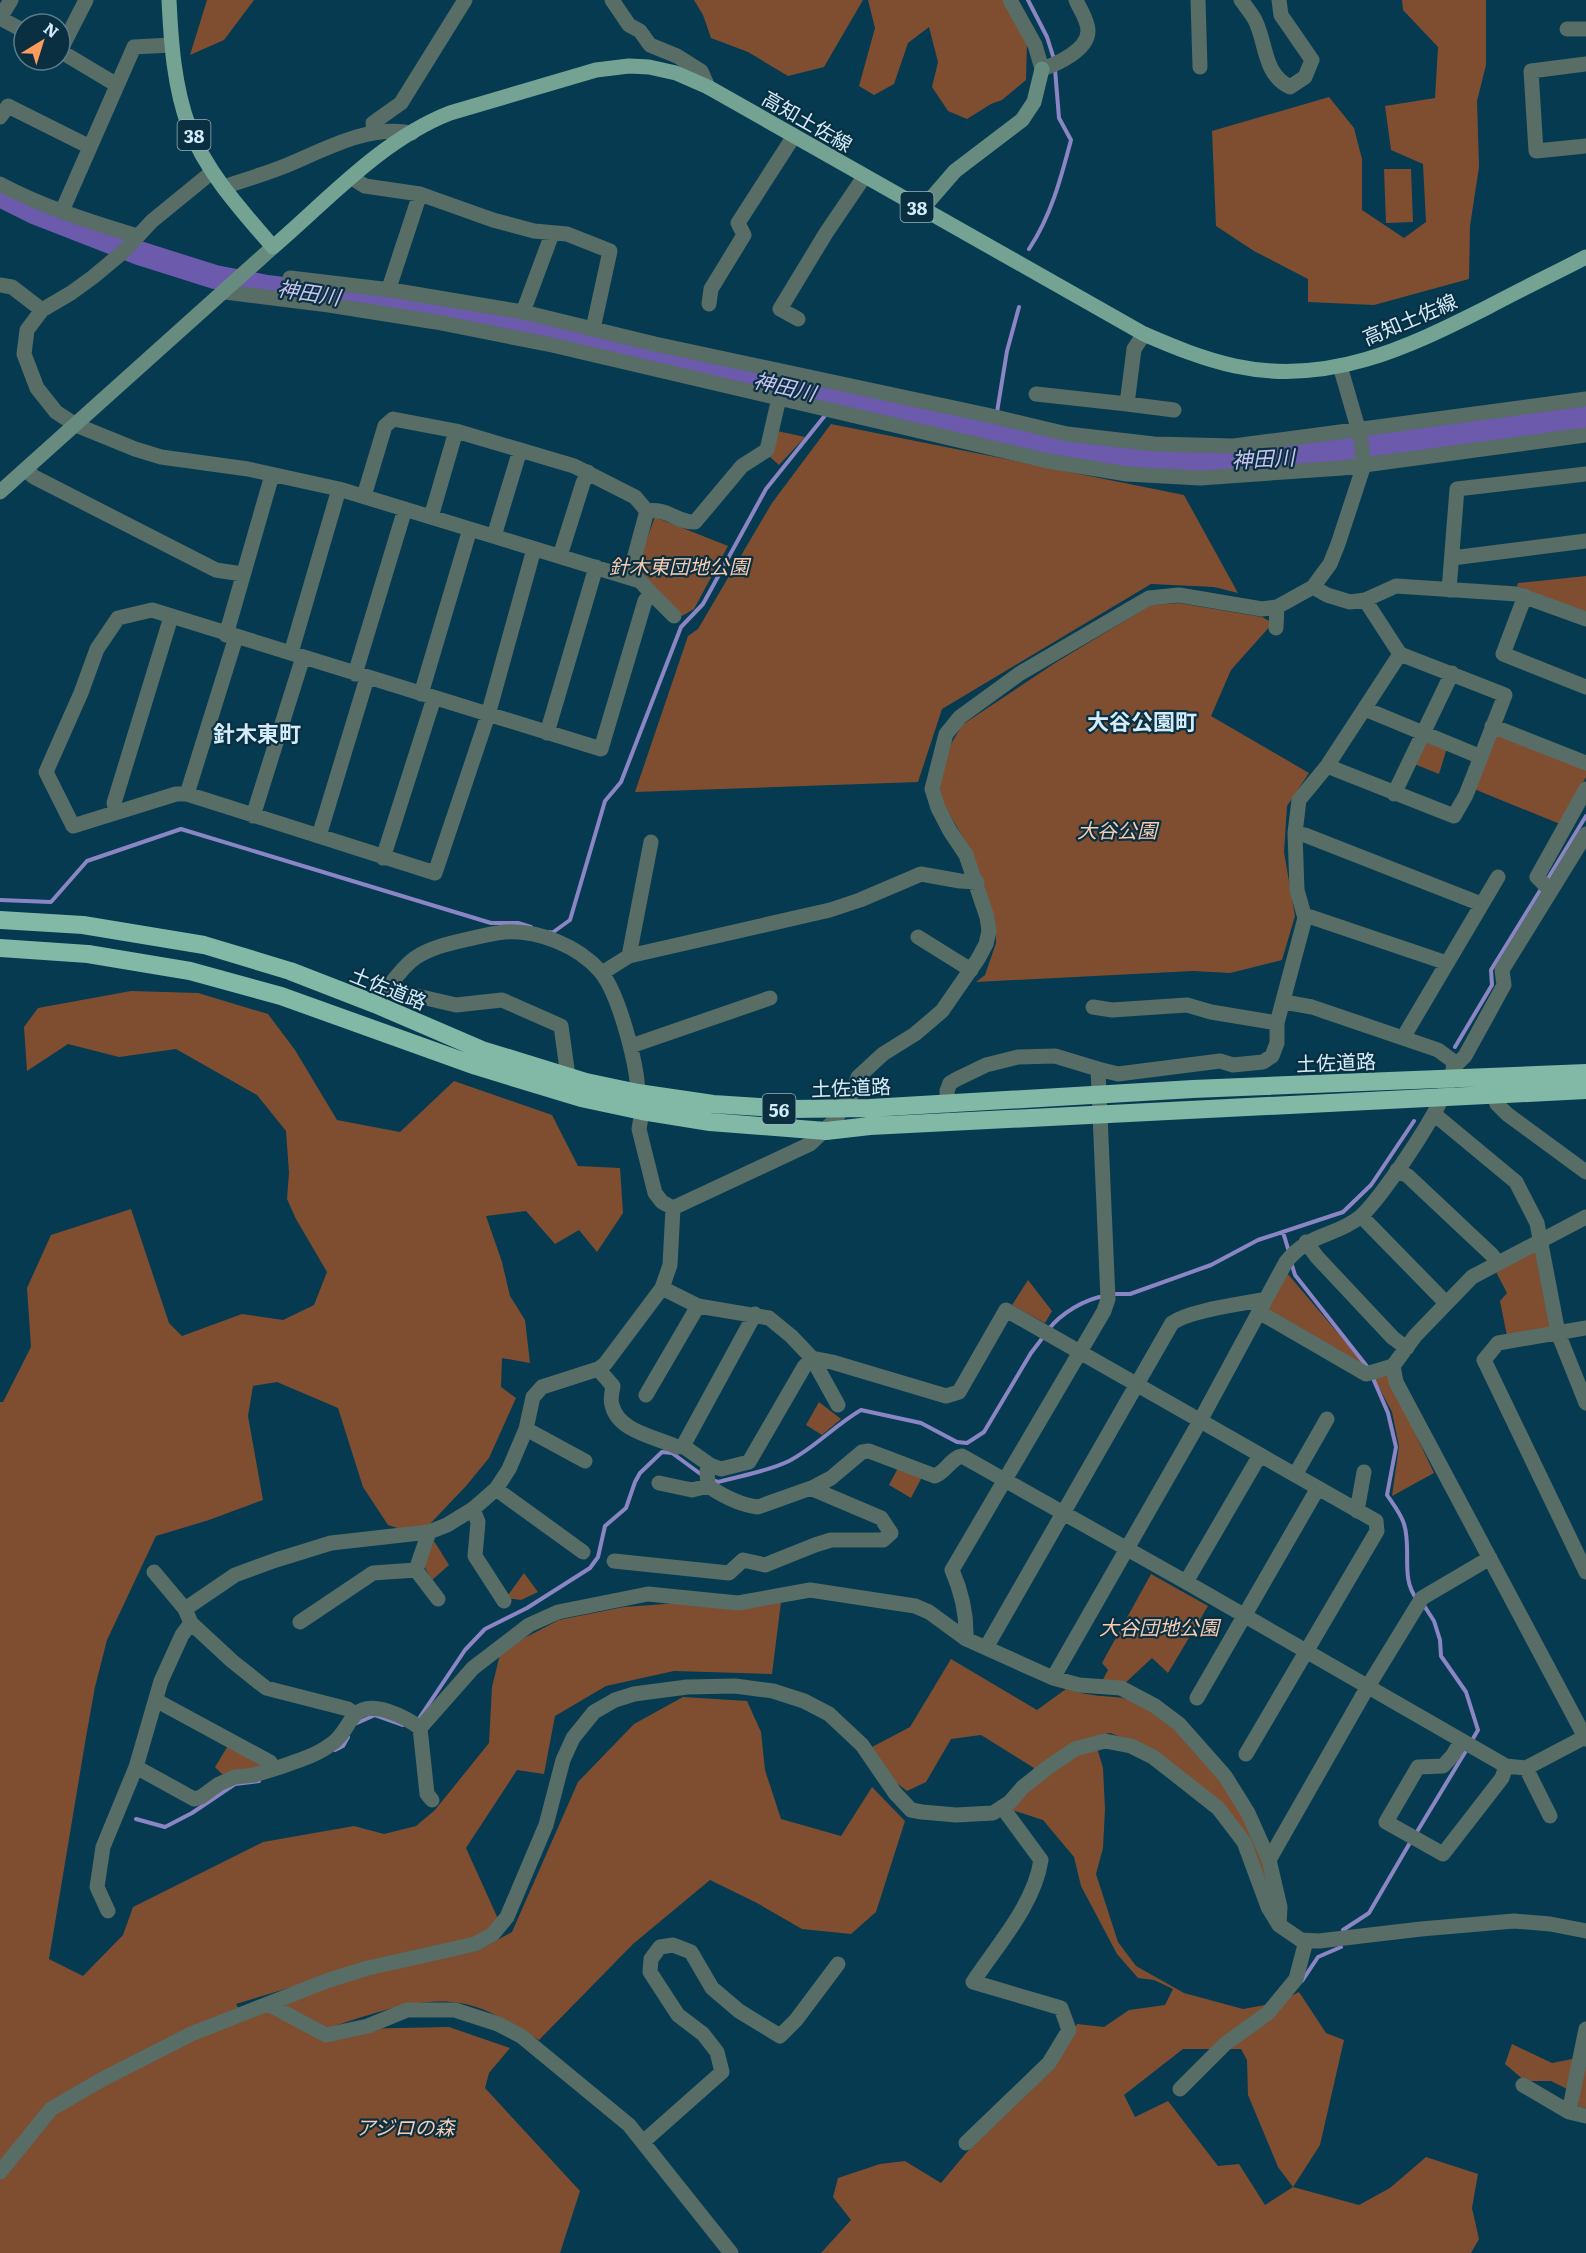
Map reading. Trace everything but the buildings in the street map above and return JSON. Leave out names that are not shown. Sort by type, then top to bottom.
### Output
[{"type":"highway","name":"土佐道路","points":[[0,920],[83,925],[204,945],[290,971],[482,1050],[568,1076],[638,1093],[713,1104],[792,1109],[843,1109],[1098,1096],[1453,1072],[1586,1073]]},
{"type":"highway","name":"土佐道路","points":[[0,948],[88,954],[190,971],[281,996],[476,1066],[581,1098],[710,1122],[825,1131],[870,1126],[1586,1090]]},
{"type":"main road","name":"38","points":[[169,0],[171,45],[189,127],[212,172],[273,247]]},
{"type":"main road","name":"高知土佐線","points":[[273,247],[386,149],[429,121],[596,70],[629,66],[649,67],[676,73],[708,87],[1144,334],[1196,356],[1237,366],[1302,372],[1375,358],[1406,347],[1586,257]]},
{"type":"street","points":[[0,18],[11,0]]},
{"type":"street","points":[[72,27],[86,0]]},
{"type":"street","points":[[374,133],[373,123],[401,103],[465,0]]},
{"type":"street","points":[[612,0],[629,25],[640,31],[651,45],[677,56],[701,71],[708,87]]},
{"type":"street","points":[[922,209],[955,171],[1022,120],[1034,102],[1042,69],[1035,45],[1010,0]]},
{"type":"street","points":[[1042,69],[1062,62],[1078,49],[1088,35],[1087,24],[1076,0]]},
{"type":"street","points":[[1198,0],[1200,67]]},
{"type":"street","points":[[1241,0],[1255,21],[1278,81],[1290,87],[1305,77],[1312,60],[1281,15],[1279,0]]},
{"type":"street","points":[[1567,29],[1586,29]]},
{"type":"street","points":[[62,211],[134,47],[171,45]]},
{"type":"street","points":[[72,58],[117,85]]},
{"type":"street","points":[[1586,64],[1531,71],[1536,151],[1586,146]]},
{"type":"street","points":[[3,107],[90,147]]},
{"type":"street","points":[[224,186],[287,165],[321,149],[374,133],[399,130],[412,133]]},
{"type":"street","points":[[709,304],[711,289],[744,235],[738,223],[794,136]]},
{"type":"street","points":[[212,172],[182,195],[131,243],[71,293],[42,310],[27,330],[24,354],[37,388],[56,412],[76,425],[161,457],[248,469],[339,489],[629,577],[640,581],[674,616]]},
{"type":"street","points":[[798,319],[780,309],[826,233],[864,177]]},
{"type":"street","points":[[352,178],[365,186],[420,194],[492,219],[552,234],[567,234],[610,251],[593,329]]},
{"type":"street","points":[[0,184],[131,243]]},
{"type":"street","points":[[391,290],[391,282],[420,194]]},
{"type":"street","points":[[523,312],[552,234]]},
{"type":"street","points":[[0,492],[273,247]]},
{"type":"street","points":[[290,278],[391,290],[523,312],[1066,434],[1154,444],[1234,446],[1359,433],[1586,399]]},
{"type":"street","points":[[0,285],[12,287],[42,310]]},
{"type":"street","points":[[228,289],[436,322],[552,345],[1048,461],[1128,474],[1200,478],[1364,463],[1586,435]]},
{"type":"street","points":[[1127,404],[1134,349],[1144,334]]},
{"type":"street","points":[[673,1208],[810,1144],[825,1131],[843,1109],[858,1077],[883,1054],[915,1034],[942,1011],[971,970],[986,944],[989,931],[987,917],[966,855],[938,808],[932,789],[946,734],[960,717],[1019,674],[1149,598],[1179,595],[1262,609],[1277,608],[1313,587],[1330,564],[1364,463],[1359,433],[1340,366]]},
{"type":"street","points":[[1036,394],[1174,410]]},
{"type":"street","points":[[648,511],[660,509],[688,522],[695,522],[742,466],[767,450],[779,398]]},
{"type":"street","points":[[364,496],[385,426],[393,419],[456,431],[574,466],[635,497],[648,511]]},
{"type":"street","points":[[430,517],[456,431]]},
{"type":"street","points":[[494,536],[520,450]]},
{"type":"street","points":[[26,470],[34,477],[216,570],[242,574]]},
{"type":"street","points":[[560,556],[588,472]]},
{"type":"street","points":[[1449,590],[1457,489],[1586,474]]},
{"type":"street","points":[[187,794],[231,636],[242,574],[272,475]]},
{"type":"street","points":[[253,816],[339,489]]},
{"type":"street","points":[[319,836],[405,509]]},
{"type":"street","points":[[629,577],[648,511]]},
{"type":"street","points":[[383,858],[470,529]]},
{"type":"street","points":[[1452,558],[1586,541]]},
{"type":"street","points":[[534,549],[488,715],[435,873],[187,794],[176,794],[74,826],[46,772],[58,750],[97,649],[118,618],[152,610],[231,636],[297,655],[361,676],[427,696],[488,715],[547,733],[601,749],[645,602],[651,593]]},
{"type":"street","points":[[547,733],[596,567]]},
{"type":"street","points":[[1313,587],[1350,602],[1365,600],[1396,586],[1525,597],[1586,619]]},
{"type":"street","points":[[1525,597],[1503,654],[1586,687]]},
{"type":"street","points":[[1327,766],[1454,816],[1466,795],[1505,695],[1400,654],[1365,600]]},
{"type":"street","points":[[1276,628],[1277,608]]},
{"type":"street","points":[[116,811],[114,803],[171,616]]},
{"type":"street","points":[[948,1105],[947,1091],[950,1083],[986,1065],[1018,1057],[1055,1056],[1118,1074],[1220,1062],[1233,1065],[1263,1062],[1272,1056],[1277,1043],[1277,1023],[1305,918],[1298,890],[1295,833],[1299,800],[1327,766],[1400,654]]},
{"type":"street","points":[[1394,794],[1452,673]]},
{"type":"street","points":[[1365,709],[1481,757]]},
{"type":"street","points":[[1492,726],[1586,763]]},
{"type":"street","points":[[1546,886],[1538,877],[1541,869],[1586,789]]},
{"type":"street","points":[[1295,833],[1481,904]]},
{"type":"street","points":[[1053,1678],[1200,1421],[1263,1305],[1296,1251],[1361,1216],[1397,1170],[1434,1114],[1453,1072],[1465,1056],[1504,985],[1502,970],[1546,886],[1586,834]]},
{"type":"street","points":[[629,956],[651,842]]},
{"type":"street","points":[[602,973],[629,956],[830,910],[921,874],[977,882]]},
{"type":"street","points":[[1405,1038],[1498,877]]},
{"type":"street","points":[[1305,918],[1311,917],[1441,961],[1446,965]]},
{"type":"street","points":[[375,1005],[411,961],[441,946],[504,932],[529,933],[559,943],[585,957],[602,973],[617,1005],[631,1046],[638,1093]]},
{"type":"street","points":[[918,937],[971,970]]},
{"type":"street","points":[[387,989],[456,1005],[502,1000],[561,1026],[568,1076]]},
{"type":"street","points":[[631,1046],[770,998]]},
{"type":"street","points":[[1284,1002],[1312,1007],[1438,1050],[1453,1061],[1453,1072]]},
{"type":"street","points":[[1093,1007],[1112,1010],[1187,1005],[1211,1012],[1277,1023]]},
{"type":"street","points":[[966,1639],[967,1618],[960,1587],[952,1570],[1104,1311],[1107,1294],[1098,1069]]},
{"type":"street","points":[[1493,1094],[1497,1104],[1507,1114],[1586,1172]]},
{"type":"street","points":[[642,1111],[639,1129],[655,1193],[662,1202],[673,1208]]},
{"type":"street","points":[[1434,1114],[1516,1182],[1537,1223],[1558,1333],[1586,1403]]},
{"type":"street","points":[[1397,1170],[1416,1184],[1492,1255],[1497,1263]]},
{"type":"street","points":[[108,1911],[97,1887],[104,1847],[136,1767],[161,1681],[188,1616],[235,1575],[331,1543],[429,1532],[447,1525],[473,1509],[496,1489],[509,1469],[526,1429],[533,1397],[542,1387],[598,1370],[614,1353],[662,1288],[670,1265],[673,1208]]},
{"type":"street","points":[[1361,1216],[1446,1303]]},
{"type":"street","points":[[987,1646],[1062,1512],[1172,1323],[1176,1320],[1263,1305],[1371,1373],[1393,1366],[1415,1336],[1472,1276],[1586,1217]]},
{"type":"street","points":[[1296,1251],[1317,1257],[1393,1338],[1407,1348]]},
{"type":"street","points":[[662,1288],[698,1306],[769,1318],[791,1336],[812,1358],[838,1405]]},
{"type":"street","points":[[645,1395],[698,1306]]},
{"type":"street","points":[[812,1358],[946,1396],[959,1392],[1006,1310],[1376,1521],[1377,1531],[1246,1754]]},
{"type":"street","points":[[598,1370],[613,1386],[611,1404],[616,1415],[625,1424],[677,1448],[683,1446],[755,1314]]},
{"type":"street","points":[[1586,1328],[1498,1343],[1484,1360],[1586,1572]]},
{"type":"street","points":[[659,1482],[692,1490],[708,1476],[721,1469],[749,1462],[804,1367],[812,1358]]},
{"type":"street","points":[[683,1446],[720,1494],[749,1506],[758,1507],[814,1487],[831,1478],[862,1452],[869,1451],[935,1476],[941,1474],[957,1457],[962,1456],[1506,1766],[1526,1768],[1585,1738],[1396,1382],[1393,1366]]},
{"type":"street","points":[[1295,1475],[1327,1419]]},
{"type":"street","points":[[526,1429],[585,1461]]},
{"type":"street","points":[[1186,1582],[1260,1455]]},
{"type":"street","points":[[1357,1510],[1364,1472]]},
{"type":"street","points":[[614,1561],[729,1573],[743,1560],[765,1564],[831,1540],[883,1540],[891,1533],[881,1518],[815,1490],[814,1487]]},
{"type":"street","points":[[1197,1698],[1318,1488]]},
{"type":"street","points":[[496,1489],[583,1552]]},
{"type":"street","points":[[473,1509],[478,1522],[475,1556],[504,1601]]},
{"type":"street","points":[[416,1570],[429,1532]]},
{"type":"street","points":[[1269,1860],[1367,1688],[1420,1602],[1490,1558]]},
{"type":"street","points":[[416,1570],[438,1599]]},
{"type":"street","points":[[300,1622],[373,1573],[416,1570]]},
{"type":"street","points":[[154,1572],[188,1616],[232,1661],[266,1688],[348,1709],[356,1714]]},
{"type":"street","points":[[420,1728],[473,1668],[529,1625],[558,1612],[648,1593],[738,1603],[810,1590],[915,1606],[929,1612],[966,1639],[987,1646],[1053,1678],[1079,1685],[1121,1688],[1155,1706],[1179,1724],[1225,1776],[1248,1813],[1269,1860],[1280,1907],[1279,1925]]},
{"type":"street","points":[[0,2172],[51,2109],[101,2080],[191,2034],[328,1980],[368,1968],[475,1944],[493,1934],[507,1917],[546,1825],[563,1760],[573,1738],[594,1712],[615,1700],[634,1694],[687,1687],[735,1686],[773,1691],[804,1701],[829,1714],[862,1745],[895,1793],[911,1810],[956,1815],[993,1813],[1010,1802],[1023,1787],[1075,1749],[1105,1741],[1131,1746],[1154,1757],[1218,1808],[1244,1842],[1268,1907],[1279,1925],[1301,1940],[1319,1941],[1514,1921],[1550,1924],[1586,1931]]},
{"type":"street","points":[[155,1702],[161,1703],[270,1762],[274,1769]]},
{"type":"street","points":[[136,1767],[194,1799],[235,1777],[254,1775],[308,1757],[329,1746],[343,1735],[356,1714],[363,1709],[375,1708],[411,1721],[420,1728],[427,1794],[432,1800]]},
{"type":"street","points":[[1461,1741],[1443,1766],[1418,1767],[1386,1822],[1443,1854],[1502,1778],[1506,1766]]},
{"type":"street","points":[[1526,1768],[1550,1816]]},
{"type":"street","points":[[966,2143],[1048,2063],[1069,2030],[1061,2008],[973,1982],[1021,1911],[1038,1877],[1041,1860],[1002,1807]]},
{"type":"street","points":[[1180,2089],[1225,2044],[1268,2013],[1296,1979],[1306,1941]]},
{"type":"street","points":[[643,2142],[722,2072],[717,2052],[703,2034],[678,2015],[650,1972],[651,1959],[660,1947],[673,1945],[691,1952],[712,1988],[740,2011],[780,2036],[796,2020],[838,1964]]},
{"type":"street","points":[[268,2004],[326,2035],[368,2025],[407,2010],[455,2010],[498,2024],[521,2036],[629,2125],[731,2253]]},
{"type":"street","points":[[1569,2112],[1583,2058],[1586,2028]]},
{"type":"street","points":[[1523,2085],[1569,2112],[1586,2116]]},
{"type":"green space","points":[[207,0],[254,0],[224,40],[190,55]]},
{"type":"green space","points":[[694,0],[863,0],[824,67],[788,76],[748,52],[711,38],[703,15]]},
{"type":"green space","points":[[868,0],[1003,0],[1027,42],[1026,80],[1002,100],[967,119],[948,111],[932,87],[938,62],[929,27],[908,43],[894,84],[874,95],[859,86],[875,28]]},
{"type":"green space","points":[[1402,0],[1486,0],[1486,65],[1477,101],[1479,167],[1470,226],[1469,279],[1374,305],[1308,302],[1308,279],[1254,251],[1216,226],[1212,131],[1329,97],[1354,128],[1362,159],[1362,210],[1404,238],[1426,222],[1423,164],[1391,150],[1385,106],[1435,98],[1438,47],[1403,10]]},
{"type":"green space","points":[[1384,169],[1411,169],[1413,222],[1386,223]]},
{"type":"green space","points":[[831,424],[1184,495],[1238,593],[1214,587],[1151,584],[942,709],[918,782],[635,792],[688,636],[698,629],[772,503]]},
{"type":"green space","points":[[777,431],[805,437],[779,465],[769,456]]},
{"type":"green space","name":"針木東団地公園","points":[[655,517],[728,546],[694,609],[682,616],[645,577],[634,573]]},
{"type":"green space","points":[[1586,576],[1586,614],[1517,586],[1518,583]]},
{"type":"green space","name":"大谷公園","points":[[1179,603],[1262,617],[1273,623],[1231,670],[1211,716],[1309,773],[1287,806],[1284,852],[1295,916],[1282,960],[1230,973],[1193,971],[976,982],[985,975],[996,943],[995,919],[971,851],[943,803],[939,787],[951,744],[962,725],[1055,663],[1151,605]]},
{"type":"green space","points":[[1499,734],[1586,769],[1586,777],[1560,824],[1474,789],[1493,737]]},
{"type":"green space","points":[[1424,738],[1447,748],[1439,774],[1412,763]]},
{"type":"green space","name":"アジロの森","points":[[131,991],[198,993],[268,1014],[295,1050],[337,1120],[400,1132],[454,1081],[552,1115],[578,1166],[620,1168],[623,1213],[597,1252],[579,1230],[555,1244],[526,1211],[486,1216],[502,1262],[510,1296],[525,1320],[530,1363],[502,1358],[501,1387],[516,1398],[489,1458],[427,1527],[404,1530],[388,1525],[363,1487],[338,1408],[277,1382],[253,1386],[248,1416],[263,1500],[156,1536],[107,1640],[95,1687],[49,1959],[83,1976],[123,1935],[133,1907],[263,1842],[354,1826],[384,1834],[416,1826],[435,1810],[489,1743],[492,1687],[501,1650],[559,1620],[624,1607],[679,1603],[781,1602],[772,1674],[674,1671],[606,1686],[555,1716],[544,1774],[517,1770],[466,1848],[499,1921],[474,1939],[374,1962],[236,2004],[245,2019],[267,2010],[303,2030],[449,2027],[510,2048],[489,2073],[485,2088],[580,2191],[560,2253],[0,2253],[0,1402],[3,1402],[31,1347],[27,1288],[51,1235],[131,1209],[169,1323],[182,1336],[242,1314],[283,1320],[314,1305],[327,1272],[287,1199],[289,1173],[286,1131],[257,1095],[176,1049],[119,1057],[68,1044],[27,1071],[24,1027],[38,1008]]},
{"type":"green space","points":[[1535,1251],[1550,1328],[1507,1336],[1500,1301],[1507,1293],[1495,1270]]},
{"type":"green space","points":[[1287,1273],[1365,1365],[1266,1309]]},
{"type":"green space","points":[[1028,1280],[1052,1311],[1045,1323],[1012,1305]]},
{"type":"green space","points":[[1387,1374],[1434,1473],[1392,1496],[1399,1446],[1392,1412],[1374,1378]]},
{"type":"green space","points":[[819,1402],[841,1419],[822,1435],[806,1425]]},
{"type":"green space","points":[[898,1468],[922,1477],[911,1498],[889,1485]]},
{"type":"green space","points":[[434,1541],[449,1565],[432,1580],[424,1566]]},
{"type":"green space","points":[[524,1573],[538,1592],[521,1600],[506,1598]]},
{"type":"green space","name":"大谷団地公園","points":[[1151,1574],[1208,1606],[1168,1673],[1152,1658],[1122,1686],[1101,1683],[1108,1670],[1102,1663]]},
{"type":"green space","points":[[951,1659],[1037,1710],[1066,1689],[1090,1695],[1130,1700],[1156,1714],[1181,1733],[1223,1780],[1240,1808],[1255,1836],[1266,1865],[1273,1894],[1246,1842],[1140,1744],[1110,1733],[1099,1735],[1098,1751],[1103,1768],[1105,1809],[1103,1848],[1096,1874],[1118,1942],[1136,1966],[1184,1993],[1243,2009],[1276,2003],[1299,1992],[1326,2033],[1344,2040],[1320,2145],[1293,2187],[1359,2205],[1390,2188],[1426,2157],[1478,2174],[1472,2208],[1479,2239],[1471,2253],[821,2253],[851,2220],[833,2197],[838,2178],[880,2164],[905,2161],[941,2183],[966,2153],[1055,2067],[1077,2024],[1104,2027],[1129,2010],[1165,2005],[1173,1989],[1154,1980],[1138,1978],[1117,1954],[1081,1886],[1074,1857],[1043,1820],[1009,1809],[1034,1768],[981,1735],[951,1739],[926,1782],[907,1791],[893,1780],[872,1747],[910,1727]],"holes":[[[1183,2049],[1241,2049],[1247,2060],[1248,2095],[1278,2167],[1293,2187],[1265,2205],[1239,2164],[1218,2166],[1168,2101],[1135,2117],[1124,2095]]]},
{"type":"green space","points":[[683,1697],[747,1701],[761,1732],[765,1770],[781,1819],[841,1836],[872,1787],[905,1821],[876,1912],[851,1934],[802,1929],[710,1880],[633,1944],[539,2040],[489,2012],[463,2003],[444,2001],[404,2005],[328,2028],[279,2003],[339,1983],[412,1964],[477,1951],[512,1932],[578,1782],[634,1724]]},
{"type":"green space","points":[[229,1744],[267,1767],[224,1776],[215,1767]]},
{"type":"green space","points":[[1512,2044],[1552,2063],[1577,2058],[1569,2090],[1551,2081],[1525,2081],[1505,2064]]},
{"type":"green space","points":[[1586,2066],[1586,2108],[1578,2107],[1582,2076]]},
{"type":"waterway","points":[[1028,0],[1047,37],[1054,59]]},
{"type":"waterway","points":[[1029,249],[1049,210],[1071,140],[1059,118],[1055,69]]},
{"type":"waterway","name":"神田川","points":[[0,195],[34,212],[139,253],[215,277],[267,287],[380,301],[511,323],[1093,455],[1184,462],[1297,456],[1586,418]]},
{"type":"waterway","points":[[997,412],[1007,351],[1019,307]]},
{"type":"waterway","points":[[831,407],[838,398]]},
{"type":"waterway","points":[[550,932],[552,933],[570,920],[605,801],[621,782],[681,627],[703,604],[766,489],[827,413]]},
{"type":"waterway","points":[[993,433],[995,424]]},
{"type":"waterway","points":[[1547,880],[1586,816]]},
{"type":"waterway","points":[[0,900],[51,902],[87,861],[181,829],[491,923],[518,923],[531,927]]},
{"type":"waterway","points":[[1455,1047],[1492,985],[1491,970],[1541,889]]},
{"type":"waterway","points":[[1113,1294],[1130,1294],[1211,1265],[1258,1240],[1343,1212],[1371,1185],[1414,1121]]},
{"type":"waterway","points":[[1283,1232],[1289,1252]]},
{"type":"waterway","points":[[1291,1262],[1295,1275],[1369,1369]]},
{"type":"waterway","points":[[1048,1330],[1074,1308],[1089,1300],[1105,1296]]},
{"type":"waterway","points":[[712,1480],[718,1482],[781,1465],[808,1449],[861,1410],[921,1423],[957,1442],[967,1443],[984,1432],[1031,1353],[1044,1336]]},
{"type":"waterway","points":[[1372,1376],[1388,1413],[1396,1447],[1387,1495],[1404,1524],[1409,1582],[1417,1599]]},
{"type":"waterway","points":[[418,1720],[465,1650],[485,1629],[527,1608],[590,1568],[598,1557],[605,1526],[626,1508],[640,1473],[662,1452],[672,1453],[702,1475]]},
{"type":"waterway","points":[[1423,1604],[1434,1621],[1440,1640],[1441,1656],[1466,1692],[1478,1730],[1471,1742]]},
{"type":"waterway","points":[[357,1723],[375,1715],[403,1725]]},
{"type":"waterway","points":[[335,1750],[343,1746],[348,1737]]},
{"type":"waterway","points":[[1415,1835],[1467,1749]]},
{"type":"waterway","points":[[136,1819],[165,1827],[192,1813],[235,1784],[259,1781]]},
{"type":"waterway","points":[[1343,1930],[1369,1913],[1411,1841]]},
{"type":"waterway","points":[[1302,1981],[1318,1957],[1341,1947]]},
{"type":"district","name":"大谷公園町","points":[[1142,720]]},
{"type":"district","name":"針木東町","points":[[257,732]]}]
